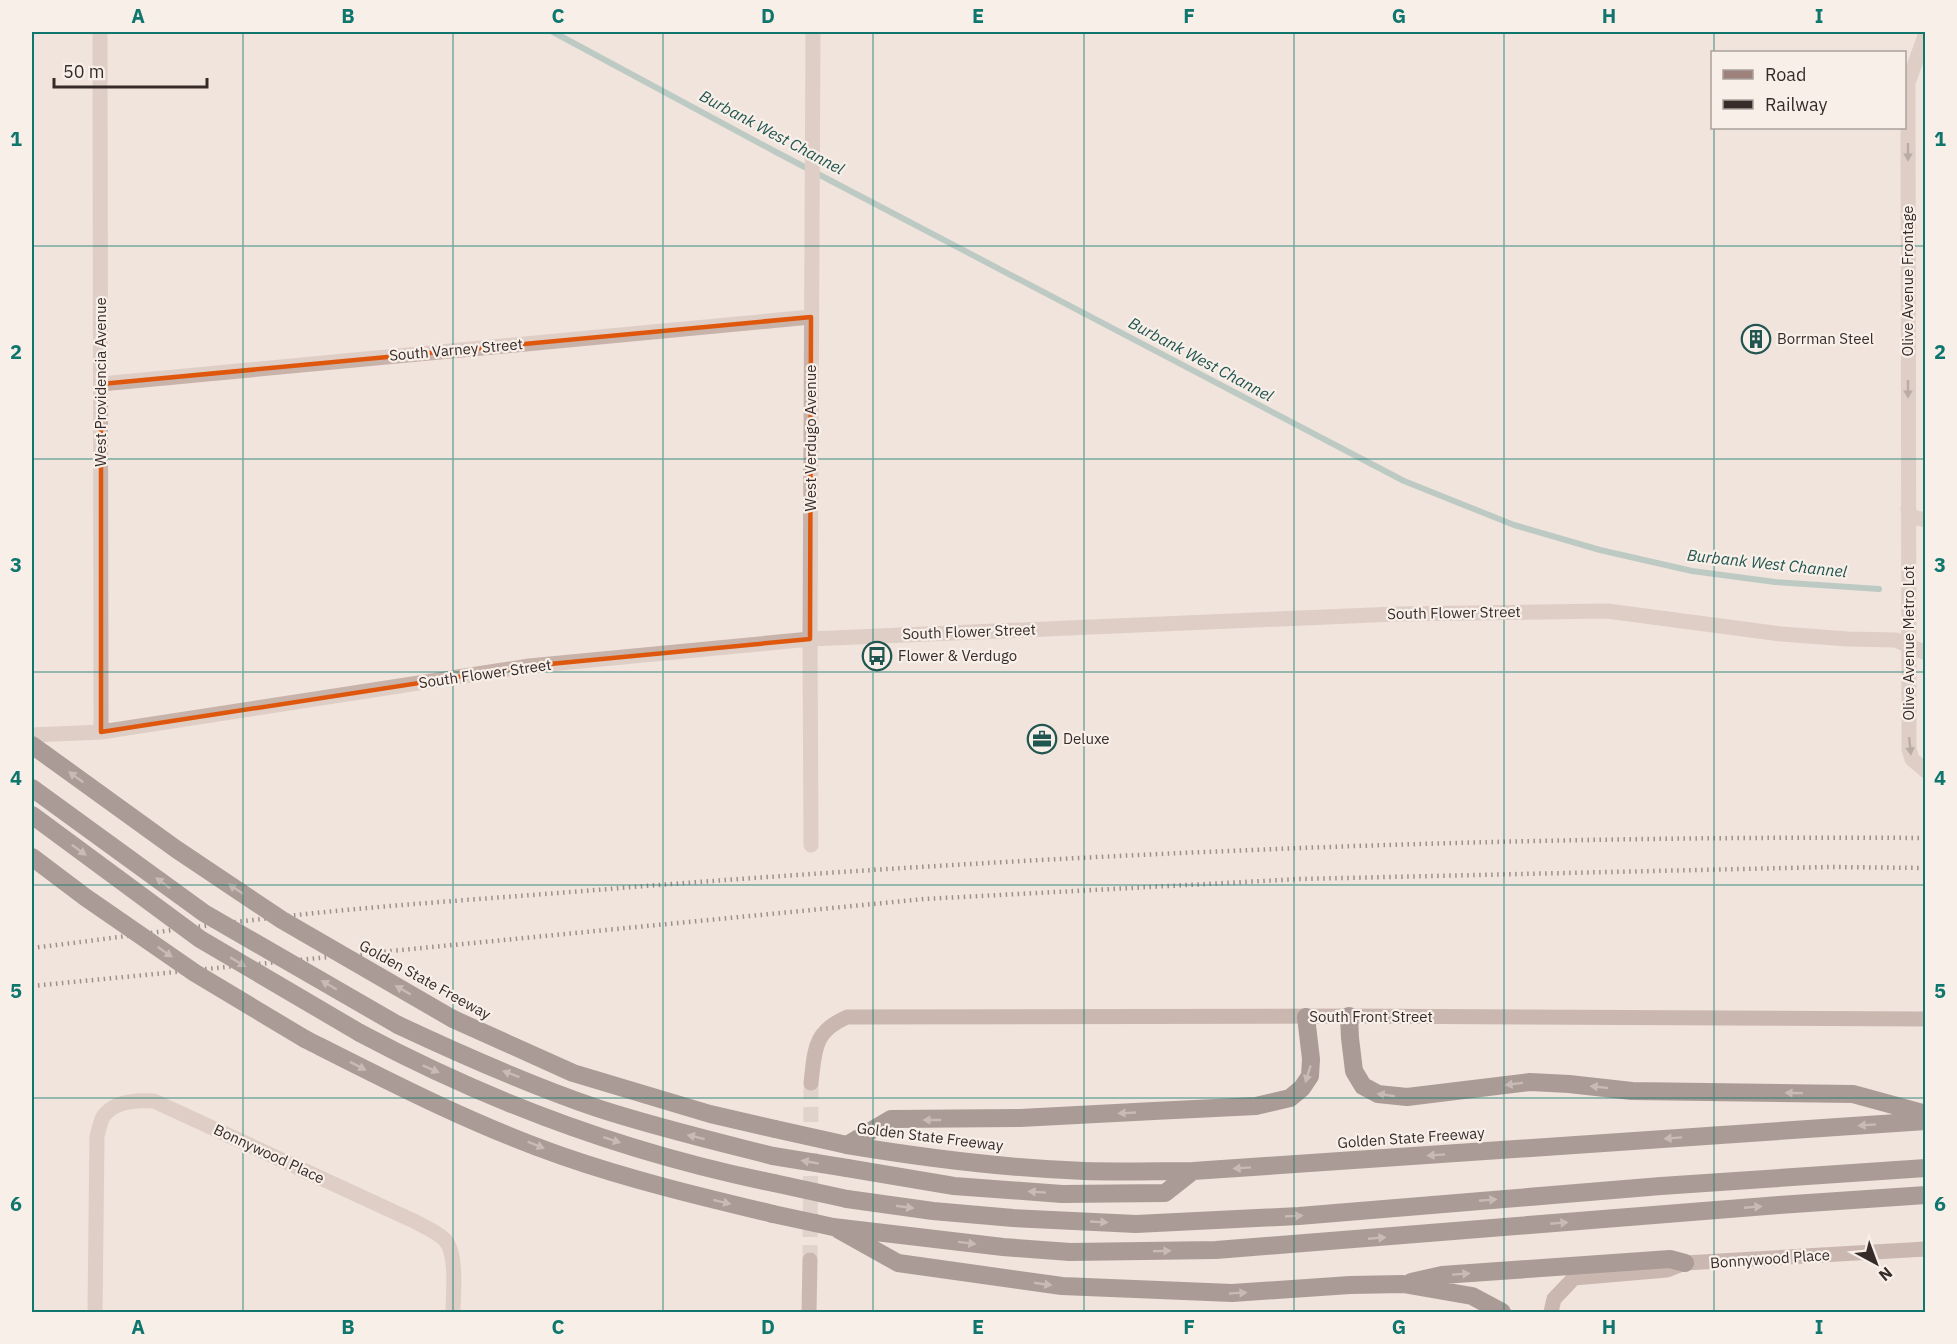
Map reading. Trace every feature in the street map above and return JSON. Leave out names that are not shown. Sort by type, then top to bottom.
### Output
[{"type":"highway","name":"Golden State Freeway","points":[[32,745],[176,849],[282,920],[453,1019],[573,1073],[710,1114],[847,1145],[898,1154],[987,1164],[1082,1170],[1194,1171],[1926,1121]]},
{"type":"highway","points":[[32,788],[204,913],[398,1025],[461,1055],[596,1107],[685,1134],[773,1156],[954,1186],[1062,1194],[1165,1193],[1194,1171]]},
{"type":"highway","points":[[32,815],[200,939],[412,1061],[508,1103],[609,1139],[723,1173],[847,1199],[933,1211],[1013,1218],[1136,1224],[1299,1216],[1661,1186],[1926,1168]]},
{"type":"highway","points":[[32,857],[85,897],[195,973],[306,1039],[439,1106],[561,1156],[657,1186],[842,1230],[1070,1252],[1216,1250],[1926,1195]]},
{"type":"highway","points":[[1349,1016],[1354,1071],[1363,1086],[1378,1094],[1407,1097],[1530,1082],[1632,1091],[1853,1094],[1926,1114]]},
{"type":"highway","points":[[847,1145],[891,1119],[1020,1118],[1256,1106],[1290,1098],[1302,1088],[1310,1076],[1311,1059],[1306,1017]]},
{"type":"highway","points":[[842,1230],[898,1263],[1062,1286],[1232,1293],[1403,1284],[1472,1296],[1502,1312]]},
{"type":"highway","points":[[1403,1284],[1442,1275],[1670,1258],[1685,1263]]},
{"type":"main road","name":"South Front Street","points":[[811,1083],[815,1046],[834,1022],[847,1017],[1349,1016],[1926,1019]]},
{"type":"main road","name":"Bonnywood Place","points":[[1551,1312],[1554,1299],[1574,1278],[1667,1270],[1685,1263],[1926,1249]]},
{"type":"main road","points":[[809,1312],[810,1260]]},
{"type":"street","name":"West Providencia Avenue","points":[[100,32],[101,732]]},
{"type":"street","name":"West Verdugo Avenue","points":[[811,845],[813,32]]},
{"type":"street","name":"Olive Avenue Frontage","points":[[1908,508],[1908,83],[1926,33]]},
{"type":"street","name":"South Varney Street","points":[[101,384],[811,317]]},
{"type":"street","points":[[1908,508],[1912,517],[1926,520]]},
{"type":"street","name":"Olive Avenue Metro Lot","points":[[1908,508],[1909,749],[1912,759],[1926,771]]},
{"type":"street","name":"South Flower Street","points":[[32,735],[101,732],[489,672],[810,639],[1396,614],[1607,611],[1780,634],[1896,640],[1926,653]]},
{"type":"street","name":"Bonnywood Place","points":[[95,1312],[97,1136],[104,1115],[120,1104],[136,1100],[153,1101],[416,1222],[441,1237],[450,1248],[453,1260],[453,1312]]},
{"type":"highlighted area","points":[[811,317],[810,639],[529,666],[101,732],[101,384]]},
{"type":"waterway","name":"Burbank West Channel","points":[[553,32],[776,152],[1404,481],[1514,525],[1600,550],[1692,571],[1775,582],[1879,589]]},
{"type":"tunnel","points":[[810,1260],[811,1083]]},
{"type":"railway","points":[[32,948],[259,919],[370,908],[946,865],[1272,849],[1436,844],[1599,840],[1926,838]]},
{"type":"railway","points":[[32,986],[924,899],[1300,879],[1830,867],[1926,868]]},
{"type":"place","name":"Borrman Steel","points":[[1756,339]]},
{"type":"place","name":"Flower & Verdugo","points":[[877,656]]},
{"type":"place","name":"Deluxe","points":[[1042,739]]}]
